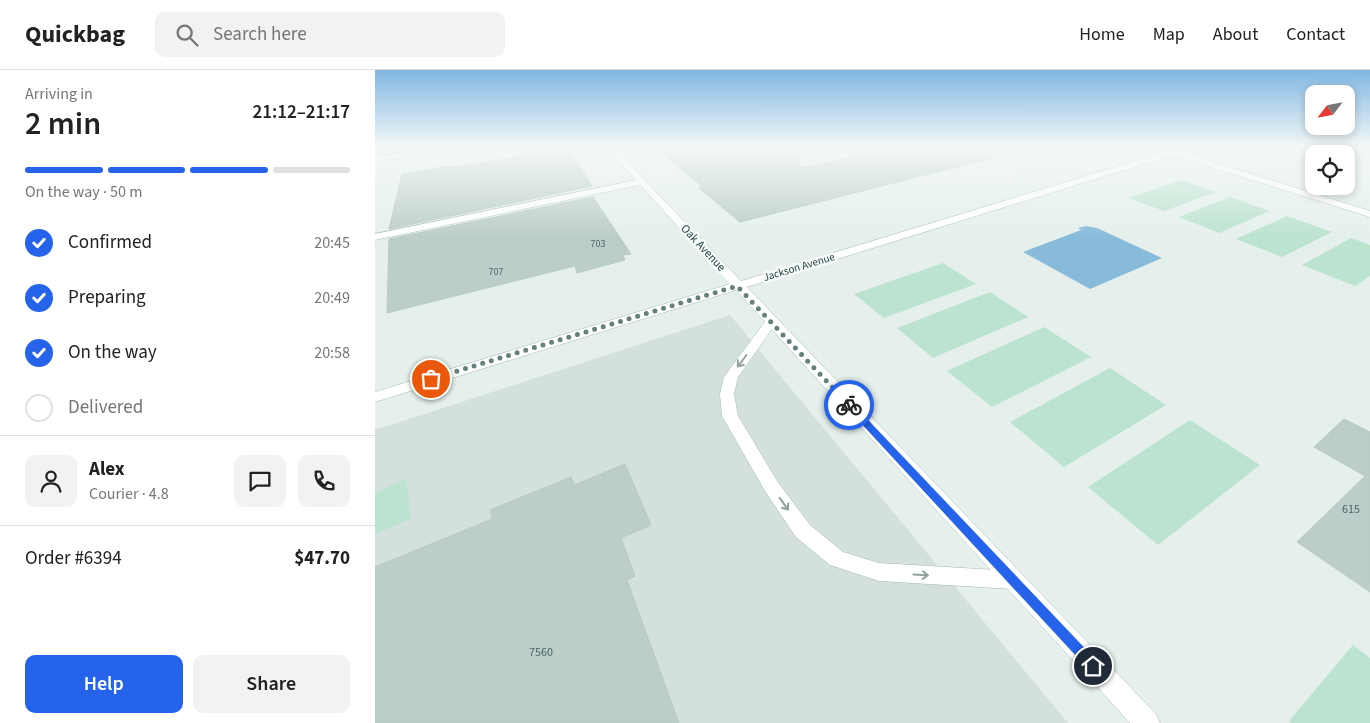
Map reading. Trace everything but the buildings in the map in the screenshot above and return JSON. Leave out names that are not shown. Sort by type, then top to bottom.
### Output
[{"type":"street","name":"Oak Avenue","points":[[636,176],[1147,723]]},
{"type":"street","name":"Jackson Avenue","points":[[375,396],[1093,176]]},
{"type":"street","points":[[1251,176],[1370,214]]},
{"type":"street","points":[[375,237],[641,182]]},
{"type":"street","points":[[771,322],[731,377],[727,394],[730,416],[771,486],[803,531],[837,559],[879,572],[1013,580]]},
{"type":"shaded area","points":[[730,315],[1068,723],[375,723],[375,430]]},
{"type":"green space","points":[[1181,180],[1216,192],[1164,211],[1129,198]]},
{"type":"green space","points":[[1230,197],[1270,211],[1219,233],[1179,217]]},
{"type":"green space","points":[[1287,216],[1332,232],[1282,257],[1236,239]]},
{"type":"green space","points":[[1351,238],[1370,245],[1370,276],[1355,286],[1302,265]]},
{"type":"green space","points":[[943,263],[976,284],[884,318],[854,294]]},
{"type":"green space","points":[[990,292],[1028,317],[933,358],[897,328]]},
{"type":"green space","points":[[1044,327],[1091,357],[992,407],[947,371]]},
{"type":"green space","points":[[1110,368],[1166,405],[1064,467],[1010,422]]},
{"type":"green space","points":[[1190,420],[1260,465],[1158,545],[1088,487]]},
{"type":"green space","points":[[406,478],[411,519],[375,534],[375,493]]},
{"type":"green space","points":[[1353,645],[1370,658],[1370,723],[1291,723],[1289,721]]},
{"type":"water","points":[[1086,226],[1097,228],[1162,258],[1090,289],[1023,252],[1081,230],[1078,228]]},
{"type":"way so far","points":[[431,379],[737,286],[849,405]]},
{"type":"route","points":[[849,405],[1093,666]]}]
